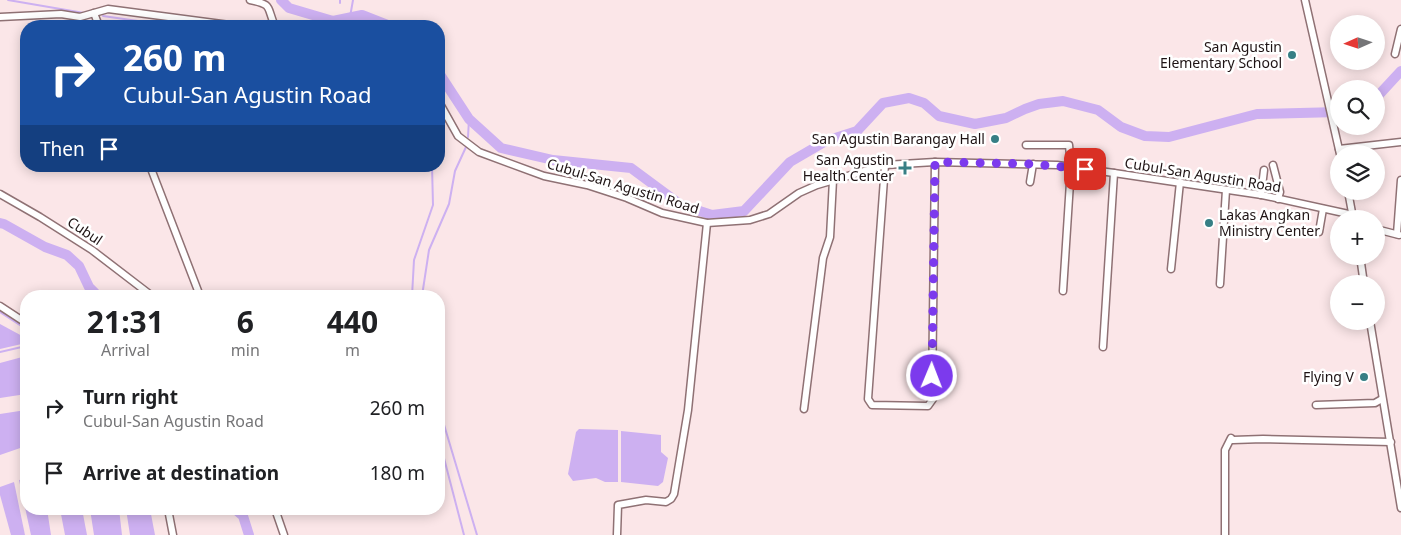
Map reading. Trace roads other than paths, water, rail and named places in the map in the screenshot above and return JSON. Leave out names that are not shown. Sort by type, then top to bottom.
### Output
[{"type":"street","points":[[250,0],[268,5],[273,20]]},
{"type":"street","points":[[1305,0],[1338,145]]},
{"type":"street","points":[[0,17],[61,14],[80,17],[108,9],[191,20]]},
{"type":"street","points":[[94,13],[97,20]]},
{"type":"street","points":[[1395,54],[1401,28]]},
{"type":"street","name":"Cubul-San Agustin Road","points":[[445,113],[458,136],[479,152],[544,176],[587,185],[627,198],[662,213],[707,223],[750,220],[769,214],[799,193],[833,180],[885,165],[935,162],[1032,164],[1114,172],[1261,195],[1330,211]]},
{"type":"street","points":[[1383,145],[1401,142]]},
{"type":"street","points":[[1026,145],[1069,145],[1071,167],[1063,291]]},
{"type":"street","points":[[885,165],[868,399],[872,405],[928,406],[933,399],[935,162]]},
{"type":"street","points":[[1030,182],[1032,164]]},
{"type":"street","points":[[1273,166],[1280,192],[1278,200]]},
{"type":"street","points":[[1261,195],[1264,170]]},
{"type":"street","points":[[152,172],[198,290]]},
{"type":"street","points":[[1103,347],[1114,172]]},
{"type":"street","points":[[804,409],[823,258],[830,237],[833,180]]},
{"type":"street","points":[[1385,231],[1399,235],[1401,180]]},
{"type":"street","points":[[1171,269],[1180,182]]},
{"type":"street","points":[[1220,284],[1226,190]]},
{"type":"street","name":"Cubul","points":[[0,194],[86,246],[144,290]]},
{"type":"street","points":[[1319,232],[1323,209]]},
{"type":"street","points":[[617,535],[618,505],[646,500],[666,502],[674,494],[688,410],[707,223]]},
{"type":"street","points":[[0,306],[20,319]]},
{"type":"street","points":[[1371,330],[1401,508]]},
{"type":"street","points":[[1316,404],[1375,403],[1382,399]]},
{"type":"street","points":[[1225,535],[1225,450],[1231,438],[1233,440],[1391,442]]},
{"type":"street","points":[[169,515],[173,535]]},
{"type":"street","points":[[277,515],[284,535]]},
{"type":"waterway","points":[[8,0],[84,13]]},
{"type":"waterway","points":[[281,0],[289,8],[330,20]]},
{"type":"waterway","points":[[350,17],[353,0]]},
{"type":"waterway","points":[[338,20],[362,15],[375,20]]},
{"type":"waterway","points":[[103,16],[131,20]]},
{"type":"waterway","points":[[1385,88],[1401,71]]},
{"type":"waterway","points":[[445,82],[469,119],[501,148],[553,160],[631,168],[681,205],[712,215],[744,211],[790,162],[826,141],[857,131],[883,103],[909,98],[924,103],[939,116],[975,124],[1006,118],[1039,104],[1063,101],[1098,110],[1121,127],[1145,136],[1169,137],[1257,114],[1330,112]]},
{"type":"waterway","points":[[468,137],[469,119]]},
{"type":"waterway","points":[[423,290],[429,250],[449,204],[455,171],[466,147]]},
{"type":"waterway","points":[[412,290],[414,260],[433,205],[432,172]]},
{"type":"waterway","points":[[0,223],[45,247],[67,255],[79,266],[92,290]]},
{"type":"waterway","points":[[0,312],[20,325]]},
{"type":"waterway","points":[[0,352],[20,347]]},
{"type":"waterway","points":[[445,428],[477,535]]},
{"type":"waterway","points":[[445,462],[464,535]]},
{"type":"waterway","points":[[242,515],[249,535]]},
{"type":"place","name":"San Agustin Elementary School","points":[[1292,55]]},
{"type":"place","name":"San Agustin Barangay Hall","points":[[995,139]]},
{"type":"place","name":"San Agustin Health Center","points":[[905,168]]},
{"type":"place","name":"Lakas Angkan Ministry Center","points":[[1209,223]]},
{"type":"place","name":"Flying V","points":[[1364,377]]}]
